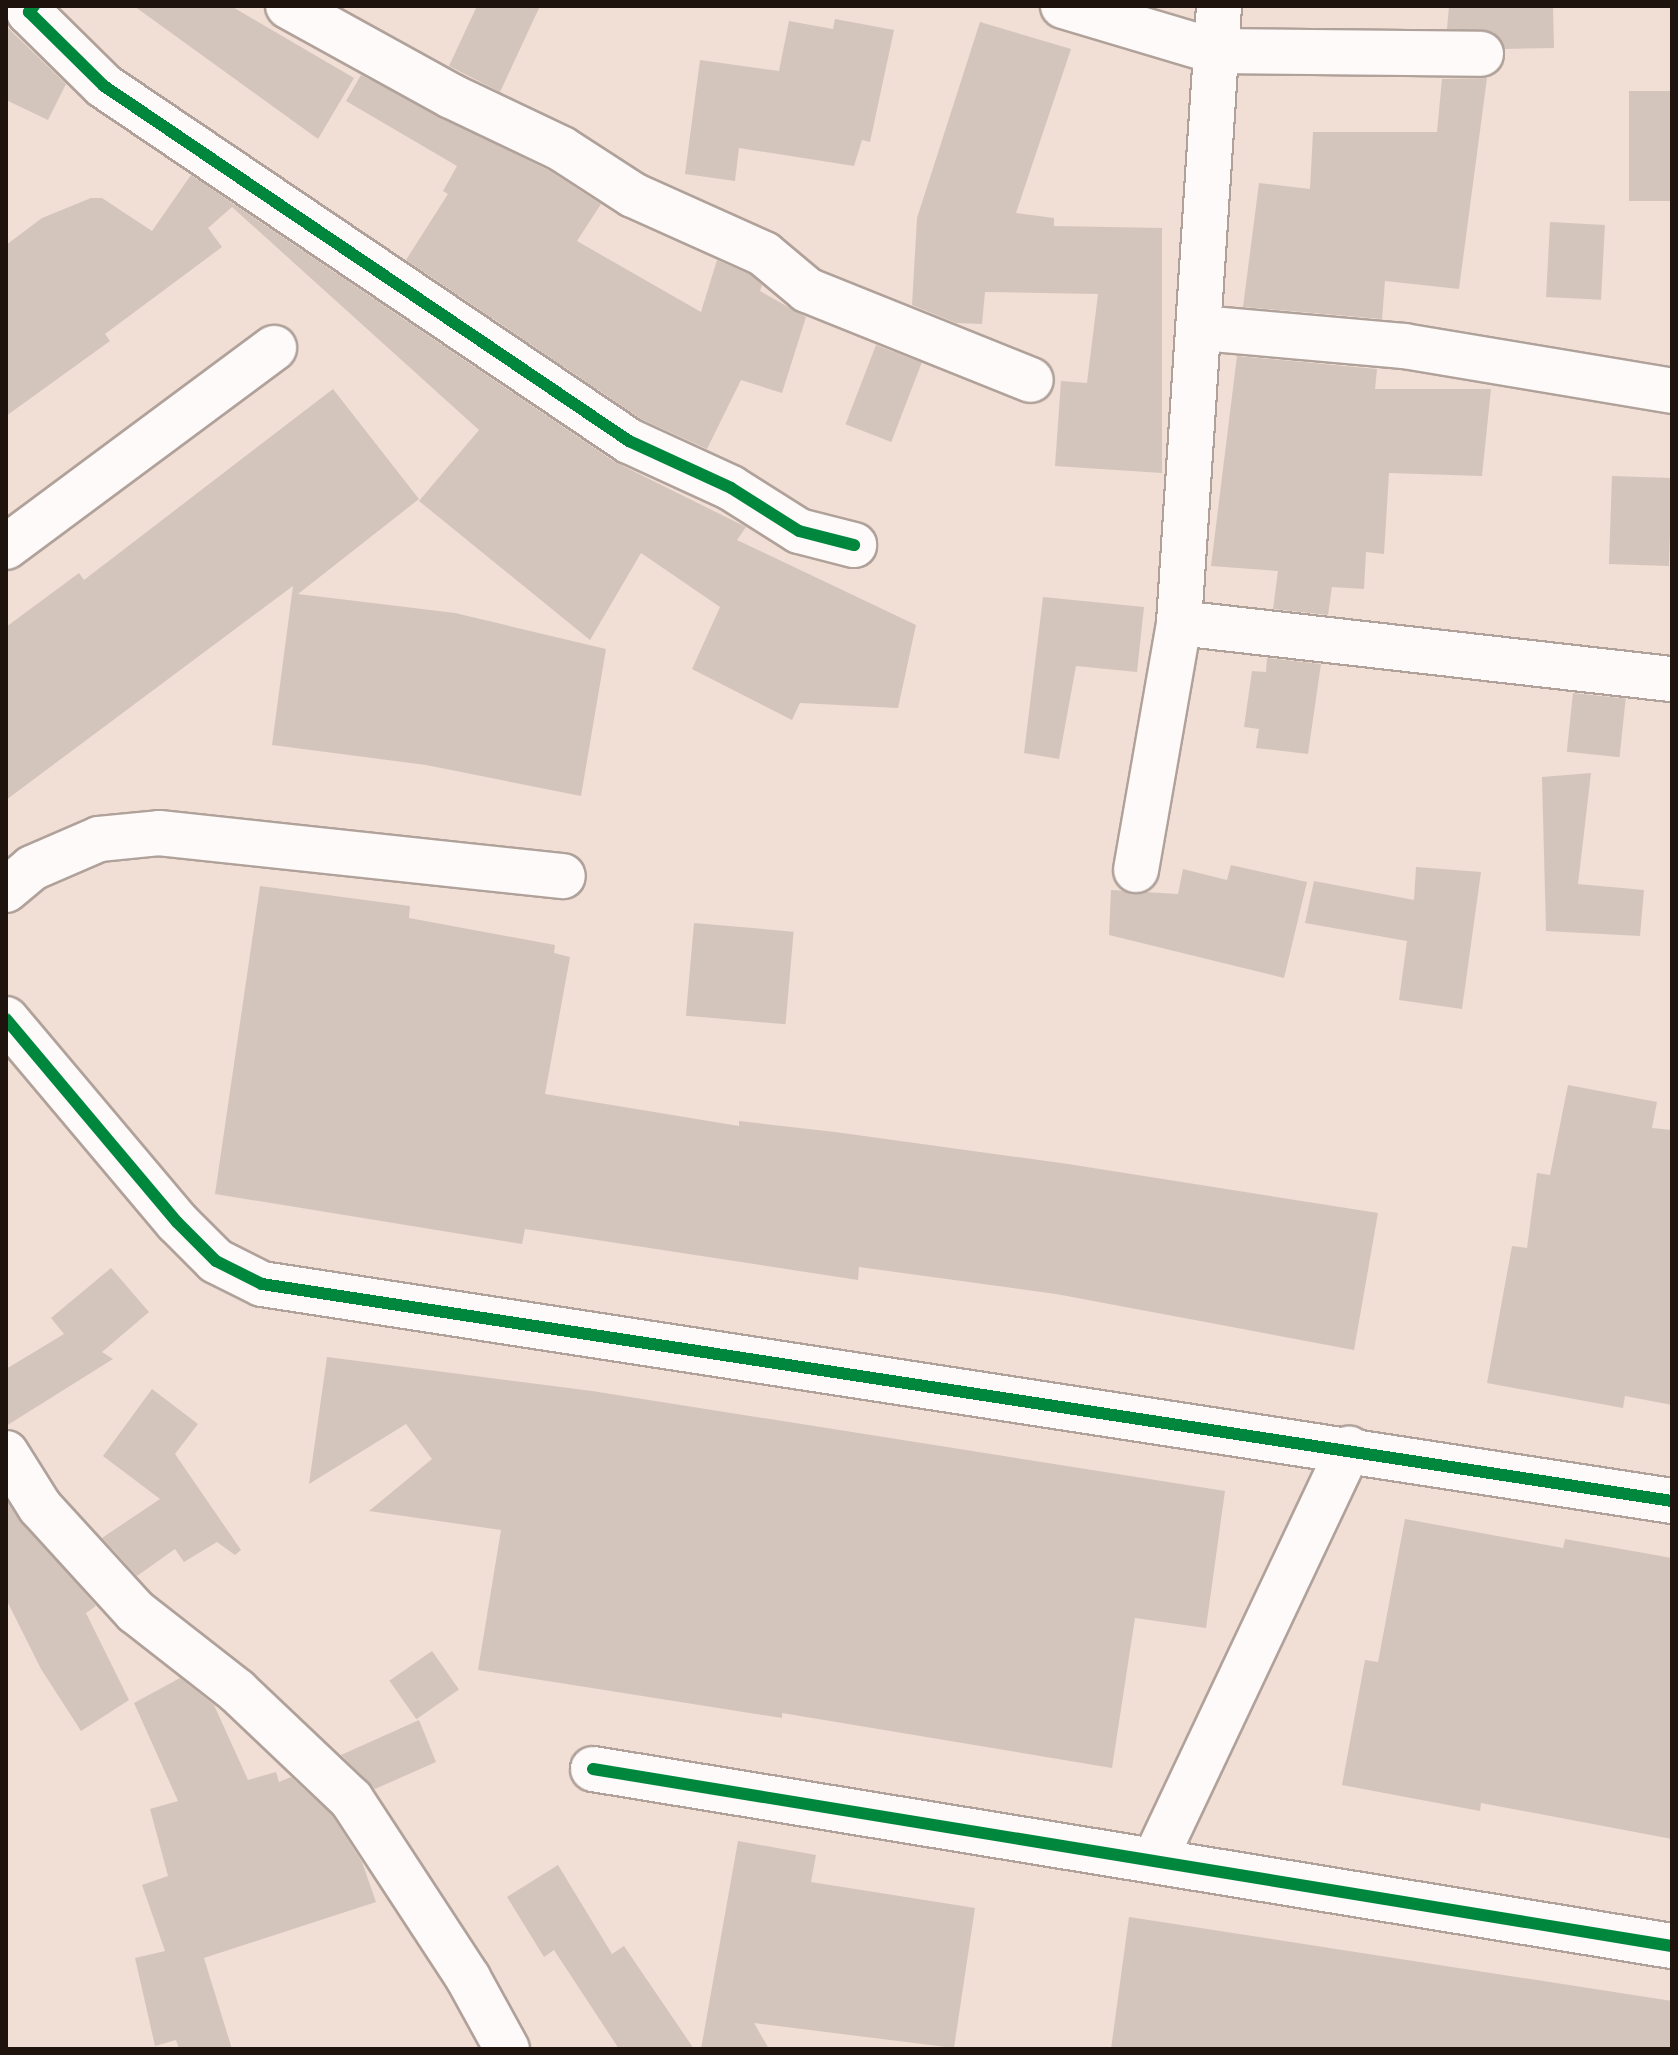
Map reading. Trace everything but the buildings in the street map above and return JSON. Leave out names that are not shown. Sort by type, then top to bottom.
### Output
[{"type":"street","points":[[34,6],[29,12],[104,86],[629,441],[731,488],[799,531],[854,545]]},
{"type":"street","points":[[288,6],[451,96],[562,149],[633,195],[764,254],[807,290],[1031,380]]},
{"type":"street","points":[[1063,6],[1214,51],[1481,54]]},
{"type":"street","points":[[1136,870],[1179,623],[1202,328],[1214,51],[1219,6]]},
{"type":"street","points":[[1202,328],[1404,346],[1672,391]]},
{"type":"street","points":[[6,547],[274,348]]},
{"type":"street","points":[[1179,623],[1672,679]]},
{"type":"street","points":[[6,890],[32,868],[99,839],[159,833],[563,876]]},
{"type":"street","points":[[6,1019],[177,1222],[216,1261],[262,1284],[1349,1448],[1672,1501]]},
{"type":"street","points":[[1155,1859],[1349,1448]]},
{"type":"street","points":[[6,1453],[40,1507],[136,1612],[237,1691],[357,1806],[507,2049]]},
{"type":"street","points":[[593,1769],[1672,1946]]},
{"type":"cycle path","points":[[34,6],[29,12],[104,86],[629,441],[731,488],[799,531],[854,545]]},
{"type":"cycle path","points":[[6,1019],[177,1222],[216,1261],[262,1284],[1672,1501]]},
{"type":"cycle path","points":[[593,1769],[1672,1946]]}]
